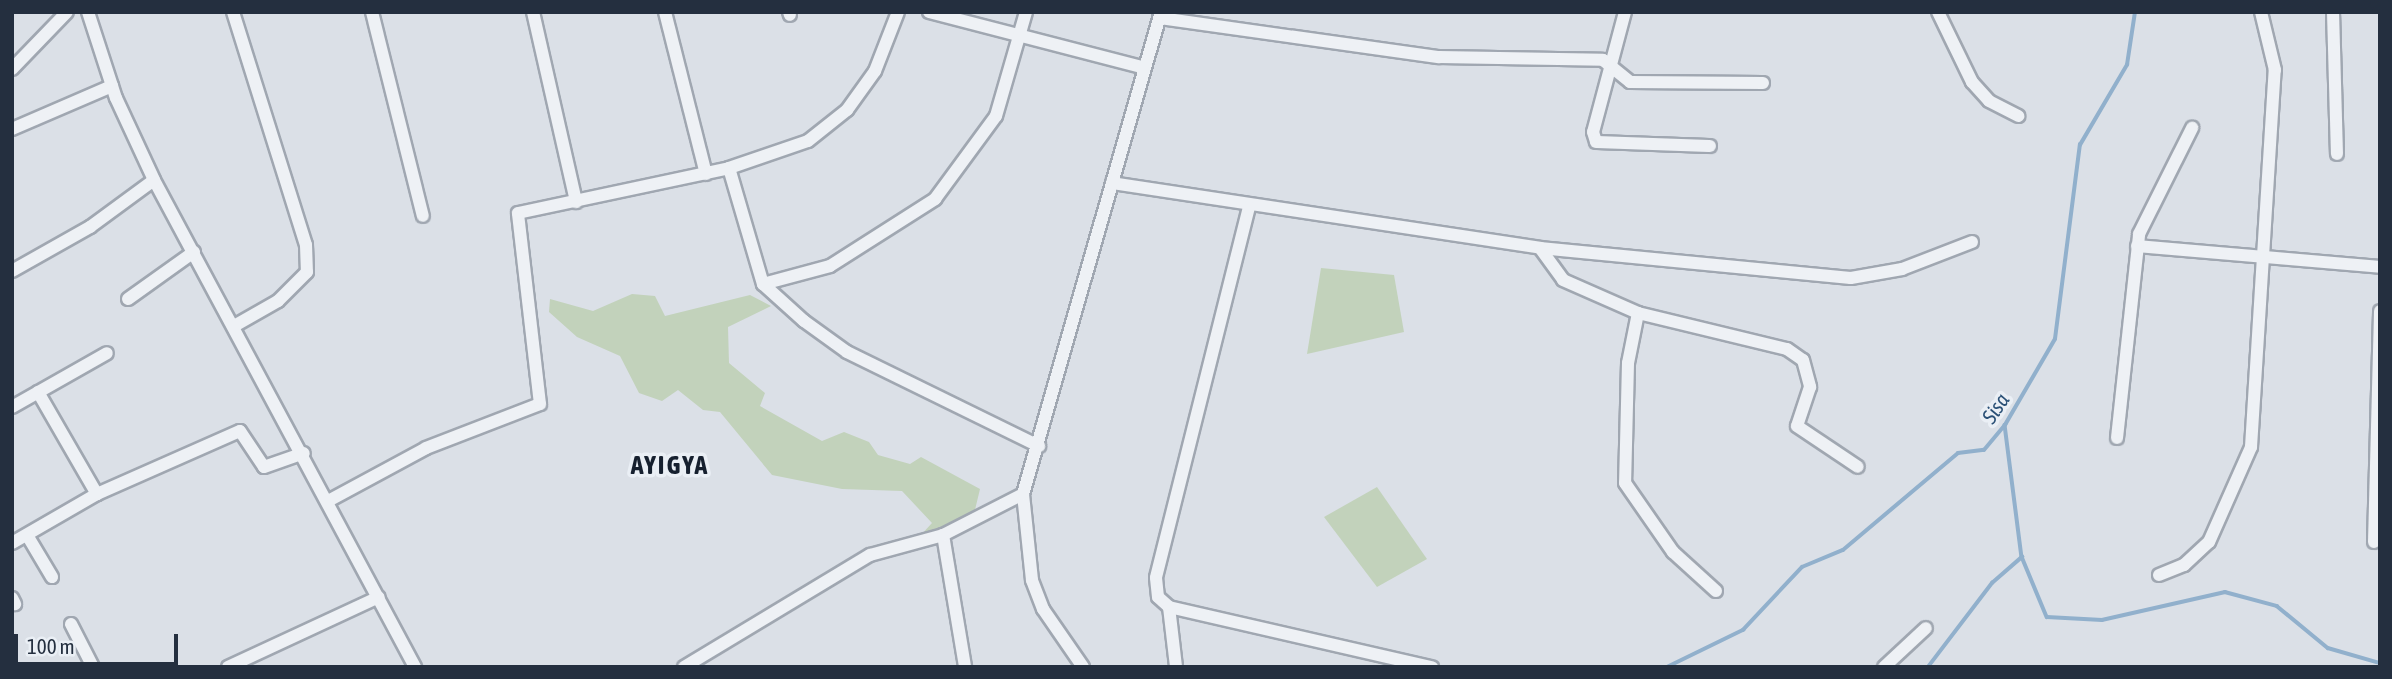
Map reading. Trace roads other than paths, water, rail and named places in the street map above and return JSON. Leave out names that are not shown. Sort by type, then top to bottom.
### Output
[{"type":"street","points":[[12,69],[67,12]]},
{"type":"street","points":[[88,12],[112,86],[154,180],[330,500],[415,667]]},
{"type":"street","points":[[233,12],[306,245],[307,272],[278,301],[234,326]]},
{"type":"street","points":[[372,12],[423,216]]},
{"type":"street","points":[[533,12],[576,202]]},
{"type":"street","points":[[665,12],[706,174]]},
{"type":"street","points":[[330,500],[426,448],[540,404],[518,213],[730,168],[828,129],[874,71],[898,12]]},
{"type":"street","points":[[929,12],[1145,68]]},
{"type":"street","points":[[763,284],[830,265],[935,199],[996,116],[1026,12]]},
{"type":"street","points":[[1625,12],[1615,66],[1593,132],[1596,142],[1710,146]]},
{"type":"street","points":[[1938,12],[1972,82],[1989,101],[2018,116]]},
{"type":"street","points":[[2158,575],[2184,565],[2209,542],[2250,447],[2265,255],[2275,70],[2261,12]]},
{"type":"street","points":[[2333,12],[2337,154]]},
{"type":"street","points":[[1083,667],[1043,609],[1032,580],[1023,494],[1039,446],[1160,15],[1439,57],[1566,57],[1615,66],[1630,82],[1763,83]]},
{"type":"street","points":[[12,130],[112,86]]},
{"type":"street","points":[[2117,438],[2137,246],[2147,208],[2192,128]]},
{"type":"street","points":[[730,168],[763,284],[847,352],[1039,446]]},
{"type":"street","points":[[12,271],[90,227],[154,180]]},
{"type":"street","points":[[1112,183],[1250,207],[1540,248],[1851,278],[1902,269],[1972,242]]},
{"type":"street","points":[[1250,207],[1156,578],[1158,597],[1169,607],[1432,667]]},
{"type":"street","points":[[2137,246],[2380,267]]},
{"type":"street","points":[[1540,248],[1563,280],[1638,313],[1787,349],[1803,360],[1810,387],[1797,426],[1858,467]]},
{"type":"street","points":[[128,299],[194,252]]},
{"type":"street","points":[[2374,542],[2378,482],[2380,311]]},
{"type":"street","points":[[1638,313],[1628,363],[1625,483],[1673,552],[1716,591]]},
{"type":"street","points":[[12,407],[107,353]]},
{"type":"street","points":[[38,392],[97,494]]},
{"type":"street","points":[[12,543],[97,494],[240,431],[264,467],[304,453]]},
{"type":"street","points":[[684,667],[870,555],[943,535],[1023,494]]},
{"type":"street","points":[[27,535],[52,577]]},
{"type":"street","points":[[943,535],[965,667]]},
{"type":"street","points":[[228,667],[379,597]]},
{"type":"street","points":[[1169,607],[1176,667]]},
{"type":"street","points":[[71,624],[93,667]]},
{"type":"street","points":[[1884,667],[1926,628]]},
{"type":"waterway","name":"Sisa","points":[[1667,667],[1743,630],[1802,567],[1843,550],[1958,453],[1984,450],[2005,425],[2055,339],[2080,145],[2127,65],[2135,12]]},
{"type":"waterway","points":[[2005,425],[2022,557],[2047,617],[2102,620],[2225,592],[2277,606],[2328,648],[2380,663]]},
{"type":"waterway","points":[[1928,667],[1992,583],[2022,557]]},
{"type":"district","name":"AYIGYA","points":[[670,466]]}]
